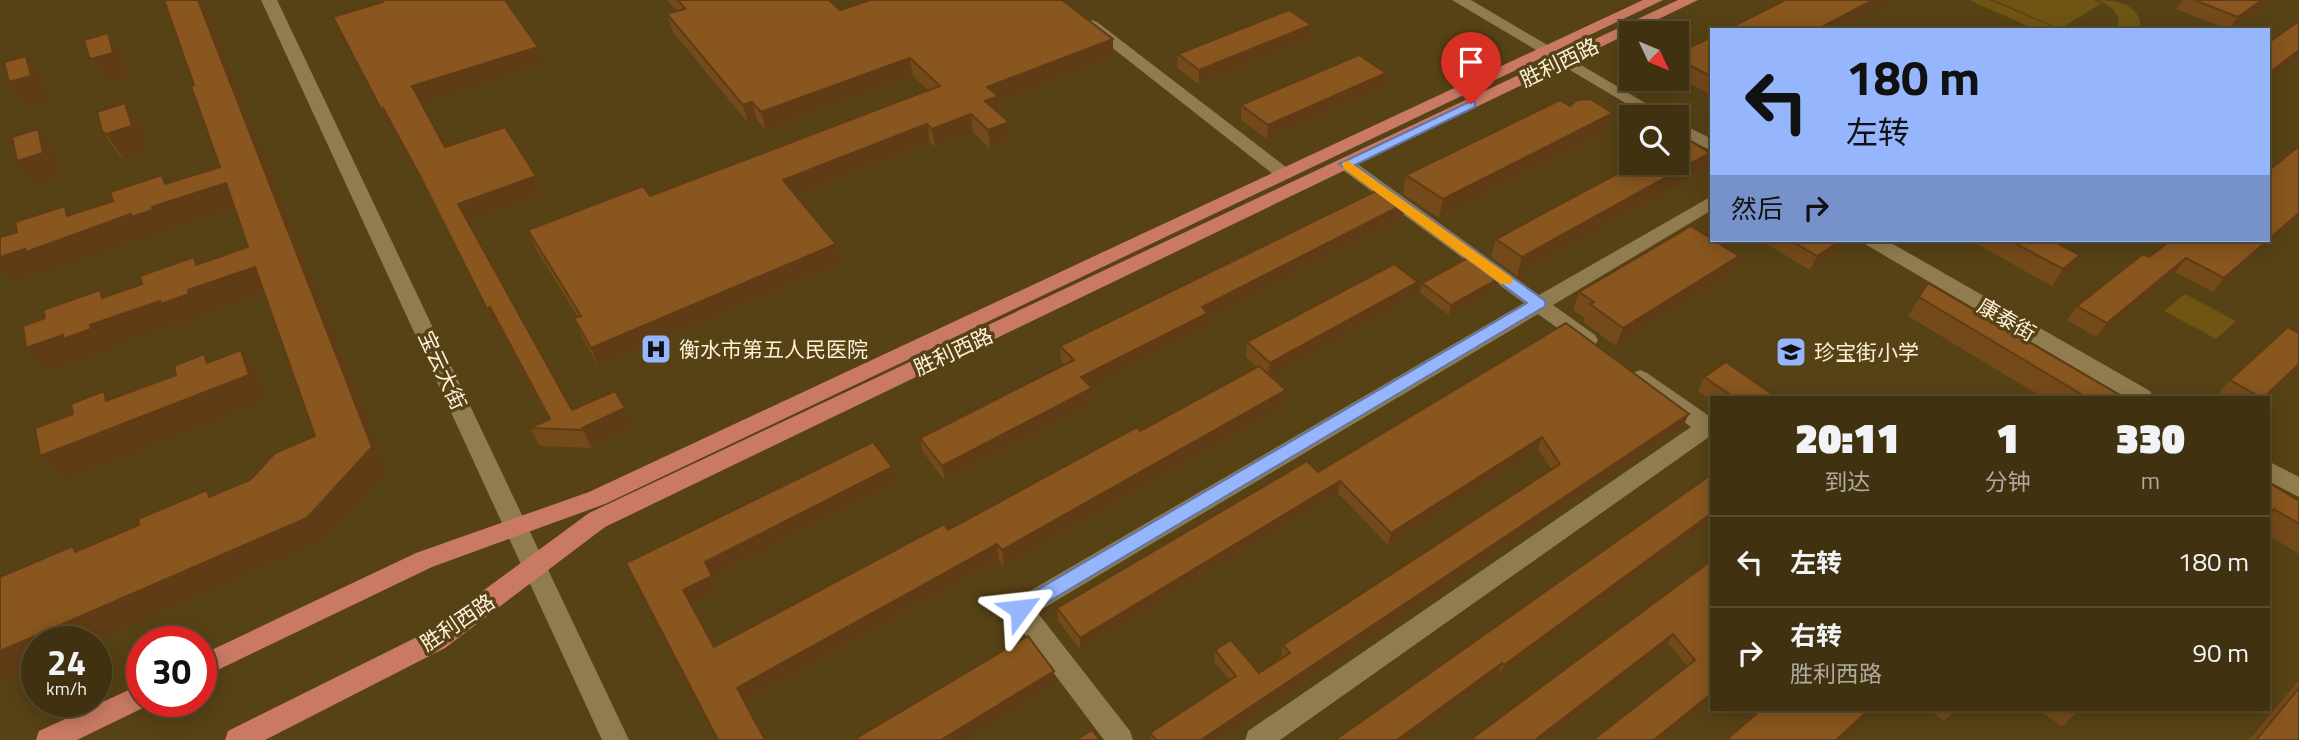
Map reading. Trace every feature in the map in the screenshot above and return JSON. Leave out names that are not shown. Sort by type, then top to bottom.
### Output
[{"type":"main road","name":"胜利西路","points":[[238,740],[436,640],[597,520],[1346,164],[1655,0]]},
{"type":"main road","name":"胜利西路","points":[[217,659],[424,560],[597,498],[1284,174],[1555,55],[1689,0]]},
{"type":"main road","points":[[49,740],[126,703]]},
{"type":"street","name":"宝云大街","points":[[269,0],[616,740]]},
{"type":"street","points":[[1460,0],[1640,105]]},
{"type":"street","points":[[1078,14],[1284,174]]},
{"type":"street","points":[[1689,133],[1710,145]]},
{"type":"street","points":[[1346,164],[1606,353]]},
{"type":"street","points":[[1120,740],[1020,609],[1710,203]]},
{"type":"street","name":"康泰街","points":[[1875,242],[2140,396]]},
{"type":"street","points":[[1258,740],[1709,429],[1628,369]]},
{"type":"street","points":[[2270,471],[2299,488]]},
{"type":"shaded area","points":[[1969,0],[1990,0],[2055,28],[2032,28]]},
{"type":"shaded area","points":[[1994,0],[2094,0],[2102,3],[2058,28]]},
{"type":"shaded area","points":[[2099,0],[2128,6],[2138,15],[2140,28],[2115,28],[2119,18],[2113,9]]},
{"type":"shaded area","points":[[2185,294],[2236,321],[2216,339],[2164,311]]},
{"type":"building","points":[[164,0],[198,0],[372,447],[307,518],[58,626],[21,626],[21,642],[0,651],[0,577],[73,546],[75,552],[139,525],[138,519],[207,490],[209,497],[250,480],[275,453],[315,436],[255,267],[188,290],[189,294],[161,304],[160,301],[90,325],[91,329],[63,339],[63,335],[26,348],[23,326],[45,318],[43,310],[100,290],[102,298],[142,284],[140,276],[194,257],[196,265],[248,247],[226,183],[26,252],[25,249],[0,257],[0,237],[17,232],[15,222],[65,206],[67,216],[113,201],[110,192],[162,175],[165,184],[220,167],[191,86],[194,85]]},
{"type":"building","points":[[382,0],[505,0],[538,47],[412,86],[445,147],[505,127],[536,176],[458,204],[572,410],[615,391],[625,408],[582,428],[583,430],[530,428],[550,419],[490,307],[487,309],[420,176],[333,17],[383,2]]},
{"type":"building","points":[[678,0],[829,0],[840,10],[870,0],[1062,0],[1113,39],[987,87],[998,96],[985,101],[1009,122],[988,130],[971,114],[932,129],[927,124],[783,180],[836,244],[591,348],[574,318],[581,316],[528,230],[643,186],[650,196],[940,86],[910,58],[761,112],[752,102],[743,105],[667,14],[685,9]]},
{"type":"building","points":[[1785,0],[1873,0],[1820,28],[1730,28]]},
{"type":"building","points":[[2194,0],[2262,0],[2238,17]]},
{"type":"building","points":[[1289,10],[1311,25],[1199,70],[1178,54]]},
{"type":"building","points":[[2299,21],[2299,50],[2270,72],[2271,41]]},
{"type":"building","points":[[108,33],[113,53],[91,59],[84,40]]},
{"type":"building","points":[[1710,38],[1710,76],[1689,65],[1690,47]]},
{"type":"building","points":[[1359,55],[1386,73],[1268,125],[1241,105]]},
{"type":"building","points":[[26,56],[31,76],[9,82],[4,62]]},
{"type":"building","points":[[1590,99],[1613,113],[1443,199],[1406,175],[1560,100],[1570,106],[1577,100]]},
{"type":"building","points":[[125,103],[132,126],[106,134],[102,131],[97,112]]},
{"type":"building","points":[[38,129],[43,153],[17,161],[12,137]]},
{"type":"building","points":[[1689,140],[1710,153],[1689,165]]},
{"type":"building","points":[[2299,146],[2299,213],[2270,238],[2270,169]]},
{"type":"building","points":[[1619,173],[1619,175],[1670,175],[1522,257],[1496,239]]},
{"type":"building","points":[[1382,188],[1406,203],[1202,307],[1208,313],[1081,377],[1092,388],[942,466],[920,438],[1074,360],[1060,346]]},
{"type":"building","points":[[1691,226],[1710,238],[1710,242],[1717,242],[1739,256],[1623,328],[1590,304],[1594,302],[1579,292]]},
{"type":"building","points":[[1793,242],[1839,242],[1817,256]]},
{"type":"building","points":[[2013,242],[2055,242],[2080,255],[2063,269]]},
{"type":"building","points":[[2168,242],[2266,242],[2224,278],[2186,258],[2107,323],[2077,306],[2143,254],[2149,257]]},
{"type":"building","points":[[1471,256],[1501,277],[1451,305],[1422,283]]},
{"type":"building","points":[[1394,264],[1418,282],[1270,363],[1247,342]]},
{"type":"building","points":[[1928,283],[2121,396],[2084,396],[1919,297]]},
{"type":"building","points":[[1566,323],[1689,414],[1201,740],[1156,740],[1150,733],[1236,676],[1215,650],[1231,640],[1259,673],[1290,653],[1283,645],[1560,464],[1542,437],[1391,533],[1340,481],[1080,638],[1057,608],[1307,461],[1318,472]]},
{"type":"building","points":[[2288,327],[2299,333],[2299,364],[2265,396],[2258,396],[2230,380]]},
{"type":"building","points":[[241,350],[249,375],[40,456],[35,428],[73,414],[71,404],[104,391],[106,401],[176,375],[174,366],[204,354],[207,363]]},
{"type":"building","points":[[1726,362],[1775,396],[1732,396],[1704,377]]},
{"type":"building","points":[[1259,366],[1286,390],[1002,550],[997,544],[737,688],[765,740],[718,740],[626,563],[873,442],[892,467],[705,562],[712,576],[683,590],[714,647],[944,524],[948,530],[1137,427],[1140,431]]},
{"type":"building","points":[[1710,475],[1710,514],[1504,665],[1502,663],[1397,740],[1335,740]]},
{"type":"building","points":[[2270,483],[2299,501],[2299,524],[2274,509],[2270,514]]},
{"type":"building","points":[[1710,561],[1710,695],[1654,740],[1593,740],[1695,660],[1673,634],[1535,740],[1470,740]]},
{"type":"building","points":[[1028,636],[1054,671],[941,740],[853,740]]},
{"type":"building","points":[[2299,688],[2299,740],[2256,740]]},
{"type":"building","points":[[1760,711],[1868,711],[1836,740],[1726,740]]},
{"type":"building","points":[[1092,730],[1100,740],[1076,740]]},
{"type":"slow traffic","points":[[1348,165],[1506,280]]},
{"type":"place","name":"衡水市第五人民医院","points":[[656,349]]},
{"type":"place","name":"珍宝街小学","points":[[1791,352]]},
{"type":"route","points":[[1020,609],[1538,304],[1346,164],[1471,104]]}]
